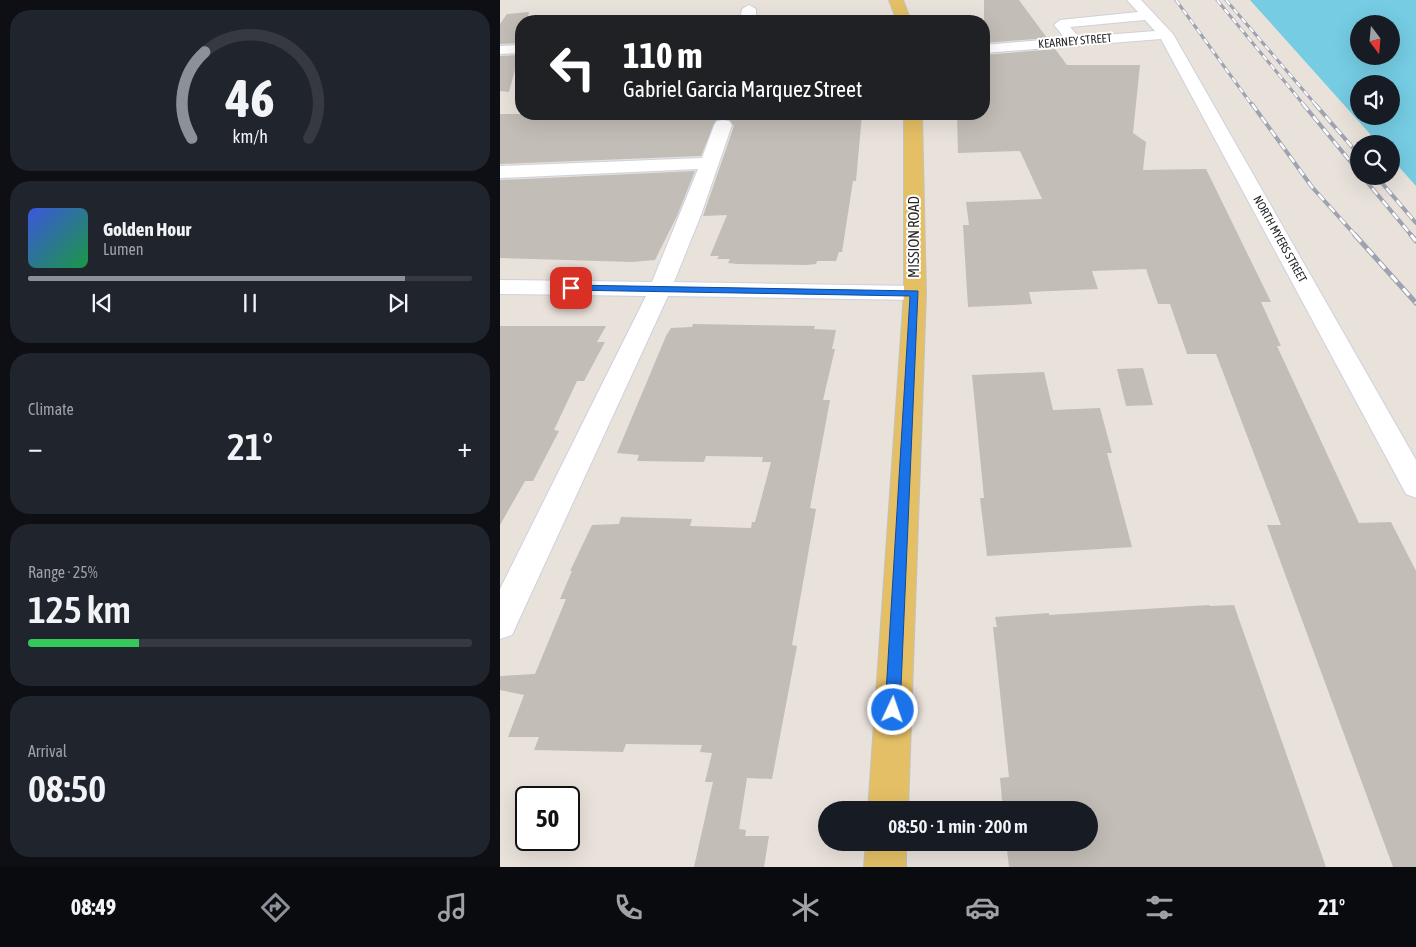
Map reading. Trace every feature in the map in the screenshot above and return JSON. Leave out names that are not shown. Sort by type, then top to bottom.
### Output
[{"type":"main road","points":[[896,0],[902,15]]},
{"type":"main road","name":"MISSION ROAD","points":[[888,801],[914,293],[913,120]]},
{"type":"main road","points":[[885,867],[886,851]]},
{"type":"street","name":"NORTH MYERS STREET","points":[[1134,0],[1166,34],[1416,486]]},
{"type":"street","points":[[1075,41],[1061,25],[1065,23],[1149,15]]},
{"type":"street","name":"KEARNEY STREET","points":[[990,48],[1166,34]]},
{"type":"street","points":[[500,50],[515,49]]},
{"type":"street","points":[[500,624],[660,290],[691,215],[723,125]]},
{"type":"street","points":[[500,172],[710,163]]},
{"type":"street","points":[[500,287],[914,293]]},
{"type":"water","points":[[1250,0],[1416,0],[1416,186],[1400,168],[1400,135],[1371,135],[1362,125],[1400,125],[1400,75],[1350,75],[1350,112]]},
{"type":"building","points":[[984,0],[1019,0],[1047,38],[990,43],[990,15],[984,15]]},
{"type":"building","points":[[529,12],[528,15],[515,15],[515,43],[500,44],[500,24],[507,14]]},
{"type":"building","points":[[1055,49],[1067,65],[1140,65],[1133,133],[1146,142],[1143,170],[1206,169],[1271,302],[1261,302],[1281,346],[1277,346],[1359,523],[1391,522],[1416,571],[1416,867],[1393,867],[1267,525],[1281,525],[1216,354],[1187,354],[1170,304],[1158,304],[1146,269],[1092,271],[1098,289],[1029,292],[1032,304],[968,307],[963,225],[969,225],[966,202],[1042,199],[1020,151],[958,153],[957,120],[990,120],[990,54]]},
{"type":"building","points":[[515,55],[515,70],[509,92],[500,91],[500,56]]},
{"type":"building","points":[[500,114],[515,114],[515,120],[716,120],[701,156],[500,164]]},
{"type":"building","points":[[730,120],[861,120],[856,181],[853,181],[842,252],[839,252],[836,261],[817,261],[816,264],[806,265],[738,264],[728,263],[730,259],[717,259],[719,256],[710,256],[727,215],[703,216],[734,126]]},
{"type":"building","points":[[695,171],[677,216],[655,260],[632,262],[500,258],[500,180]]},
{"type":"building","points":[[693,324],[815,326],[814,329],[836,330],[832,349],[835,349],[823,400],[830,400],[810,508],[816,509],[792,645],[797,646],[772,779],[747,778],[739,829],[746,830],[745,836],[769,836],[764,867],[694,867],[713,782],[705,782],[712,753],[700,752],[702,745],[626,744],[623,752],[534,750],[539,737],[508,737],[524,695],[500,690],[500,676],[535,674],[566,599],[560,599],[572,571],[570,571],[592,525],[619,524],[621,517],[692,519],[690,526],[751,528],[752,522],[755,522],[771,462],[762,462],[763,457],[706,456],[704,462],[637,461],[639,455],[617,453],[666,336],[671,328],[692,327]]},
{"type":"building","points":[[500,326],[606,326],[597,342],[605,342],[584,381],[577,381],[554,430],[559,431],[533,481],[525,481],[500,525]]},
{"type":"building","points":[[1143,368],[1153,405],[1126,406],[1117,369]]},
{"type":"building","points":[[1044,372],[1053,410],[1100,408],[1112,453],[1107,453],[1132,547],[987,556],[980,498],[984,498],[972,375]]},
{"type":"building","points":[[1234,605],[1326,867],[1009,867],[1007,851],[1098,851],[1098,801],[1002,801],[1000,778],[1009,777],[993,627],[997,627],[995,617],[1049,613],[1049,615]]},
{"type":"railway","points":[[1176,0],[1252,105]]},
{"type":"railway","points":[[1217,0],[1304,105]]},
{"type":"railway","points":[[1226,0],[1316,105]]},
{"type":"railway","points":[[1252,104],[1312,187],[1356,236]]},
{"type":"railway","points":[[1303,104],[1350,161]]},
{"type":"railway","points":[[1315,104],[1350,145]]},
{"type":"railway","points":[[1370,185],[1412,236]]},
{"type":"railway","points":[[1384,185],[1416,223]]},
{"type":"railway","points":[[1355,235],[1416,303]]},
{"type":"railway","points":[[1411,235],[1416,241]]},
{"type":"route","points":[[571,288],[914,293],[893,710]]}]
